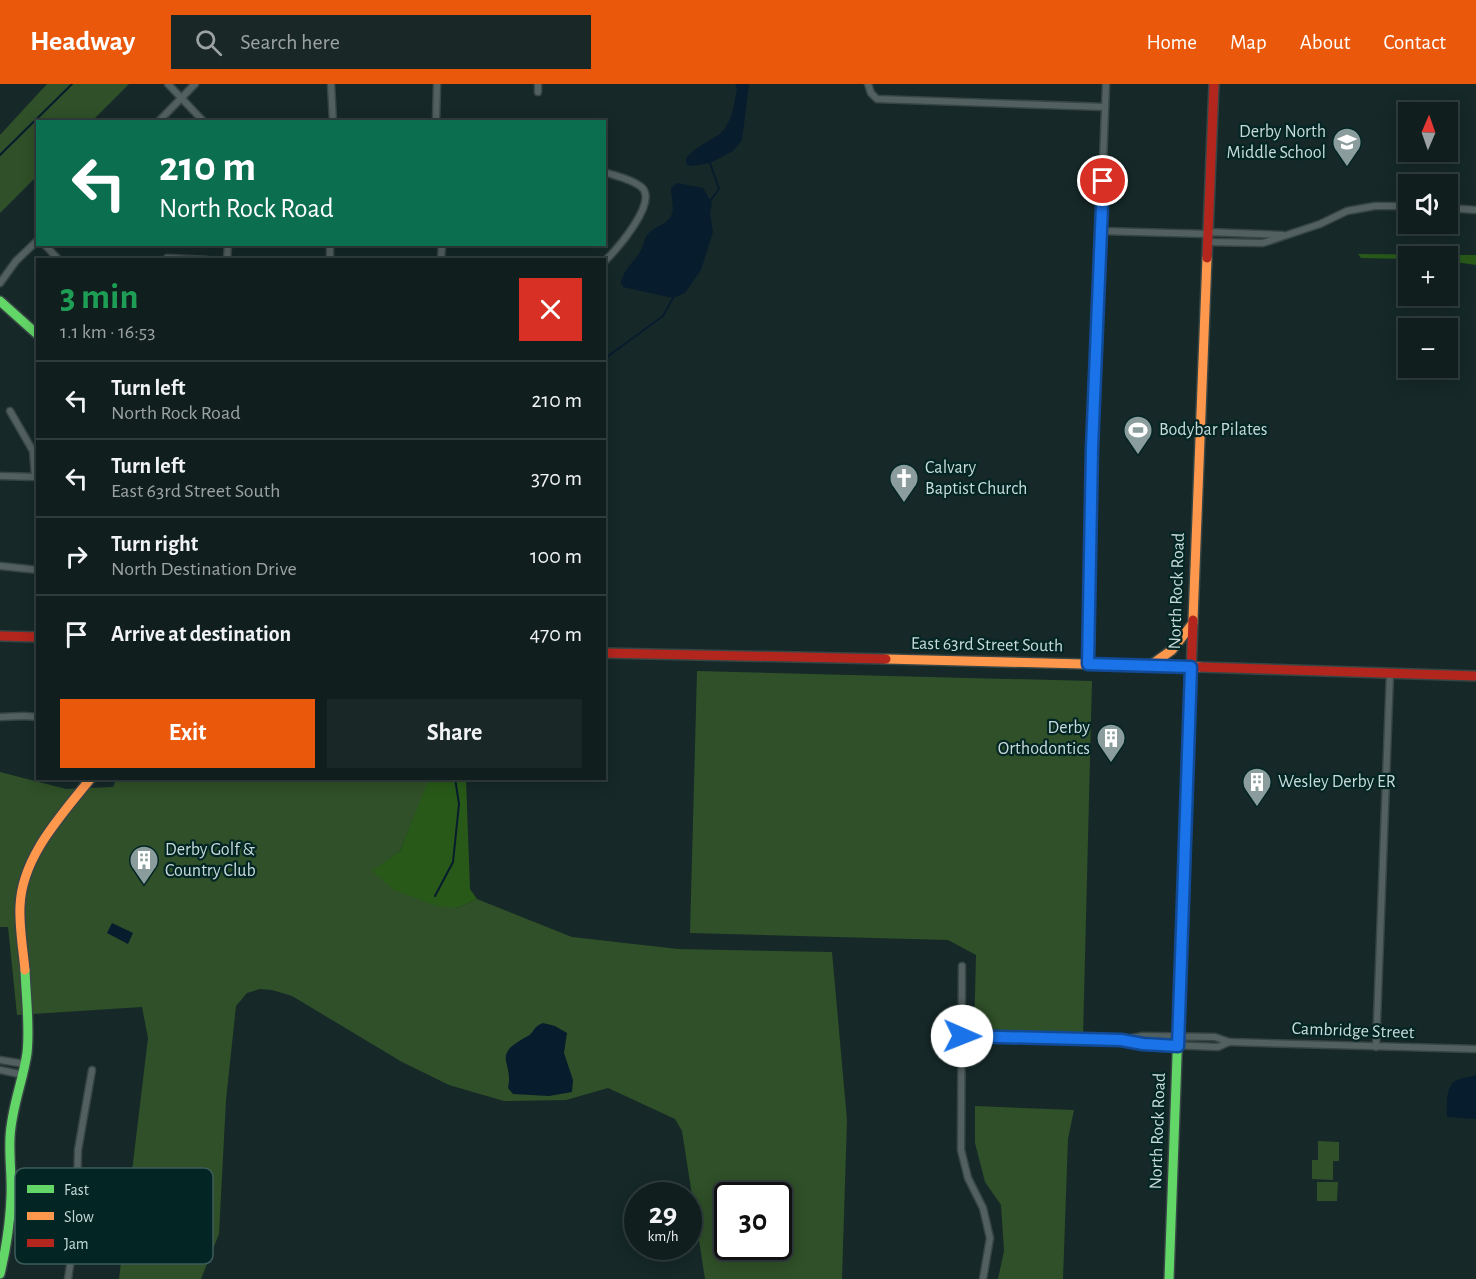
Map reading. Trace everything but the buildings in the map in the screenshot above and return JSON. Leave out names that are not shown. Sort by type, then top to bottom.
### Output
[{"type":"main road","name":"North Rock Road","points":[[1169,1279],[1214,84]]},
{"type":"main road","points":[[0,301],[36,333]]},
{"type":"main road","points":[[1151,665],[1172,650],[1192,623]]},
{"type":"main road","points":[[0,636],[36,638]]},
{"type":"main road","name":"East 63rd Street South","points":[[606,653],[1151,665],[1476,676]]},
{"type":"main road","points":[[0,1273],[10,1213],[10,1137],[14,1108],[24,1075],[28,1019],[20,905],[25,878],[44,838],[89,780]]},
{"type":"street","points":[[168,84],[202,120]]},
{"type":"street","points":[[160,120],[195,84]]},
{"type":"street","points":[[331,84],[333,120]]},
{"type":"street","points":[[436,120],[437,84]]},
{"type":"street","points":[[538,84],[538,92]]},
{"type":"street","points":[[868,84],[871,93],[877,99],[1105,107]]},
{"type":"street","points":[[1088,664],[1092,448],[1106,84]]},
{"type":"street","points":[[606,173],[640,186],[646,194],[645,204],[639,218],[626,238],[606,260]]},
{"type":"street","points":[[1101,231],[1208,236],[1290,235],[1347,211],[1359,208],[1398,206]]},
{"type":"street","points":[[1458,209],[1476,210]]},
{"type":"street","points":[[0,283],[16,261],[36,242]]},
{"type":"street","points":[[46,246],[57,258]]},
{"type":"street","points":[[0,476],[36,477],[33,451],[10,411]]},
{"type":"street","points":[[0,566],[36,570]]},
{"type":"street","points":[[1376,1047],[1390,674]]},
{"type":"street","points":[[0,717],[36,717]]},
{"type":"street","points":[[962,966],[961,1150],[968,1178],[983,1208],[990,1238],[983,1279]]},
{"type":"street","name":"Cambridge Street","points":[[962,1036],[1121,1040],[1143,1036],[1178,1042],[1215,1037],[1229,1042],[1476,1049]]},
{"type":"street","points":[[0,1060],[25,1064]]},
{"type":"street","points":[[0,1070],[24,1075]]},
{"type":"street","points":[[77,1168],[78,1150],[92,1070]]},
{"type":"street","points":[[10,1213],[15,1212]]},
{"type":"street","points":[[10,1213],[15,1214]]},
{"type":"street","points":[[68,1279],[70,1264]]},
{"type":"green space","points":[[47,84],[129,84],[93,120],[36,120],[36,177],[0,213],[0,135]]},
{"type":"green space","points":[[1358,254],[1398,254],[1398,259],[1361,258]]},
{"type":"green space","points":[[1458,255],[1476,255],[1476,265],[1458,262]]},
{"type":"green space","points":[[697,671],[1092,681],[1083,1037],[974,1034],[976,955],[948,940],[690,933]]},
{"type":"green space","points":[[0,772],[66,789],[113,787],[116,780],[430,780],[400,851],[373,871],[457,908],[477,899],[572,937],[678,949],[832,952],[847,1120],[842,1279],[705,1279],[702,1260],[702,1182],[690,1182],[682,1131],[675,1119],[608,1088],[566,1100],[504,1101],[449,1085],[402,1062],[292,996],[260,989],[247,993],[236,1006],[226,1100],[219,1234],[213,1249],[213,1168],[132,1168],[148,1038],[142,1007],[17,1015],[8,927],[0,927]]},
{"type":"green space","points":[[429,780],[466,780],[470,889],[477,899],[457,908],[437,906],[394,890],[372,871],[400,851]]},
{"type":"green space","points":[[975,1106],[1074,1110],[1068,1139],[1063,1279],[998,1279],[1004,1251],[1001,1205],[985,1182],[975,1143]]},
{"type":"green space","points":[[1318,1141],[1339,1142],[1339,1161],[1333,1161],[1333,1180],[1312,1179],[1312,1160],[1318,1160]]},
{"type":"green space","points":[[1317,1182],[1338,1182],[1337,1201],[1317,1201]]},
{"type":"green space","points":[[121,1264],[207,1264],[201,1279],[119,1279]]},
{"type":"water","points":[[735,84],[749,84],[742,140],[733,151],[710,163],[692,166],[686,164],[686,158],[690,154],[717,136],[726,127],[733,108],[737,88]]},
{"type":"water","points":[[677,183],[703,188],[712,203],[710,213],[713,232],[701,270],[685,293],[673,298],[623,287],[621,282],[623,276],[639,254],[647,235],[671,216],[673,206],[671,188]]},
{"type":"water","points":[[112,923],[133,933],[128,944],[107,933]]},
{"type":"water","points":[[543,1023],[555,1026],[567,1033],[564,1053],[573,1080],[572,1092],[549,1096],[513,1094],[508,1088],[506,1055],[509,1049]]},
{"type":"water","points":[[1476,1075],[1476,1119],[1447,1117],[1447,1096],[1450,1086],[1457,1080]]},
{"type":"waterway","points":[[0,155],[72,84]]},
{"type":"waterway","points":[[710,163],[719,189],[711,200]]},
{"type":"waterway","points":[[606,359],[663,316],[673,298]]},
{"type":"waterway","points":[[435,896],[453,862],[459,804],[455,780]]},
{"type":"traffic: fast","points":[[0,301],[36,333]]},
{"type":"traffic: fast","points":[[1169,1279],[1182,918]]},
{"type":"traffic: fast","points":[[0,1274],[10,1207],[11,1127],[28,1043],[25,970]]},
{"type":"traffic: slow","points":[[1193,620],[1207,258]]},
{"type":"traffic: slow","points":[[1151,665],[1172,650],[1193,623]]},
{"type":"traffic: slow","points":[[886,659],[1199,667]]},
{"type":"traffic: slow","points":[[25,970],[20,906],[22,888],[28,870],[45,837],[89,780]]},
{"type":"traffic: jam","points":[[1207,258],[1214,84]]},
{"type":"traffic: jam","points":[[1182,918],[1193,620]]},
{"type":"traffic: jam","points":[[0,636],[36,637]]},
{"type":"traffic: jam","points":[[606,653],[886,659]]},
{"type":"traffic: jam","points":[[1199,667],[1476,676]]},
{"type":"place","name":"Derby North Middle School","points":[[1347,168]]},
{"type":"place","name":"Bodybar Pilates","points":[[1138,456]]},
{"type":"place","name":"Calvary Baptist Church","points":[[904,504]]},
{"type":"place","name":"Derby Orthodontics","points":[[1111,764]]},
{"type":"place","name":"Wesley Derby ER","points":[[1257,808]]},
{"type":"place","name":"Derby Golf & Country Club","points":[[144,886]]},
{"type":"route","points":[[962,1036],[1121,1040],[1178,1046],[1191,667],[1088,664],[1092,448],[1103,181]]}]
